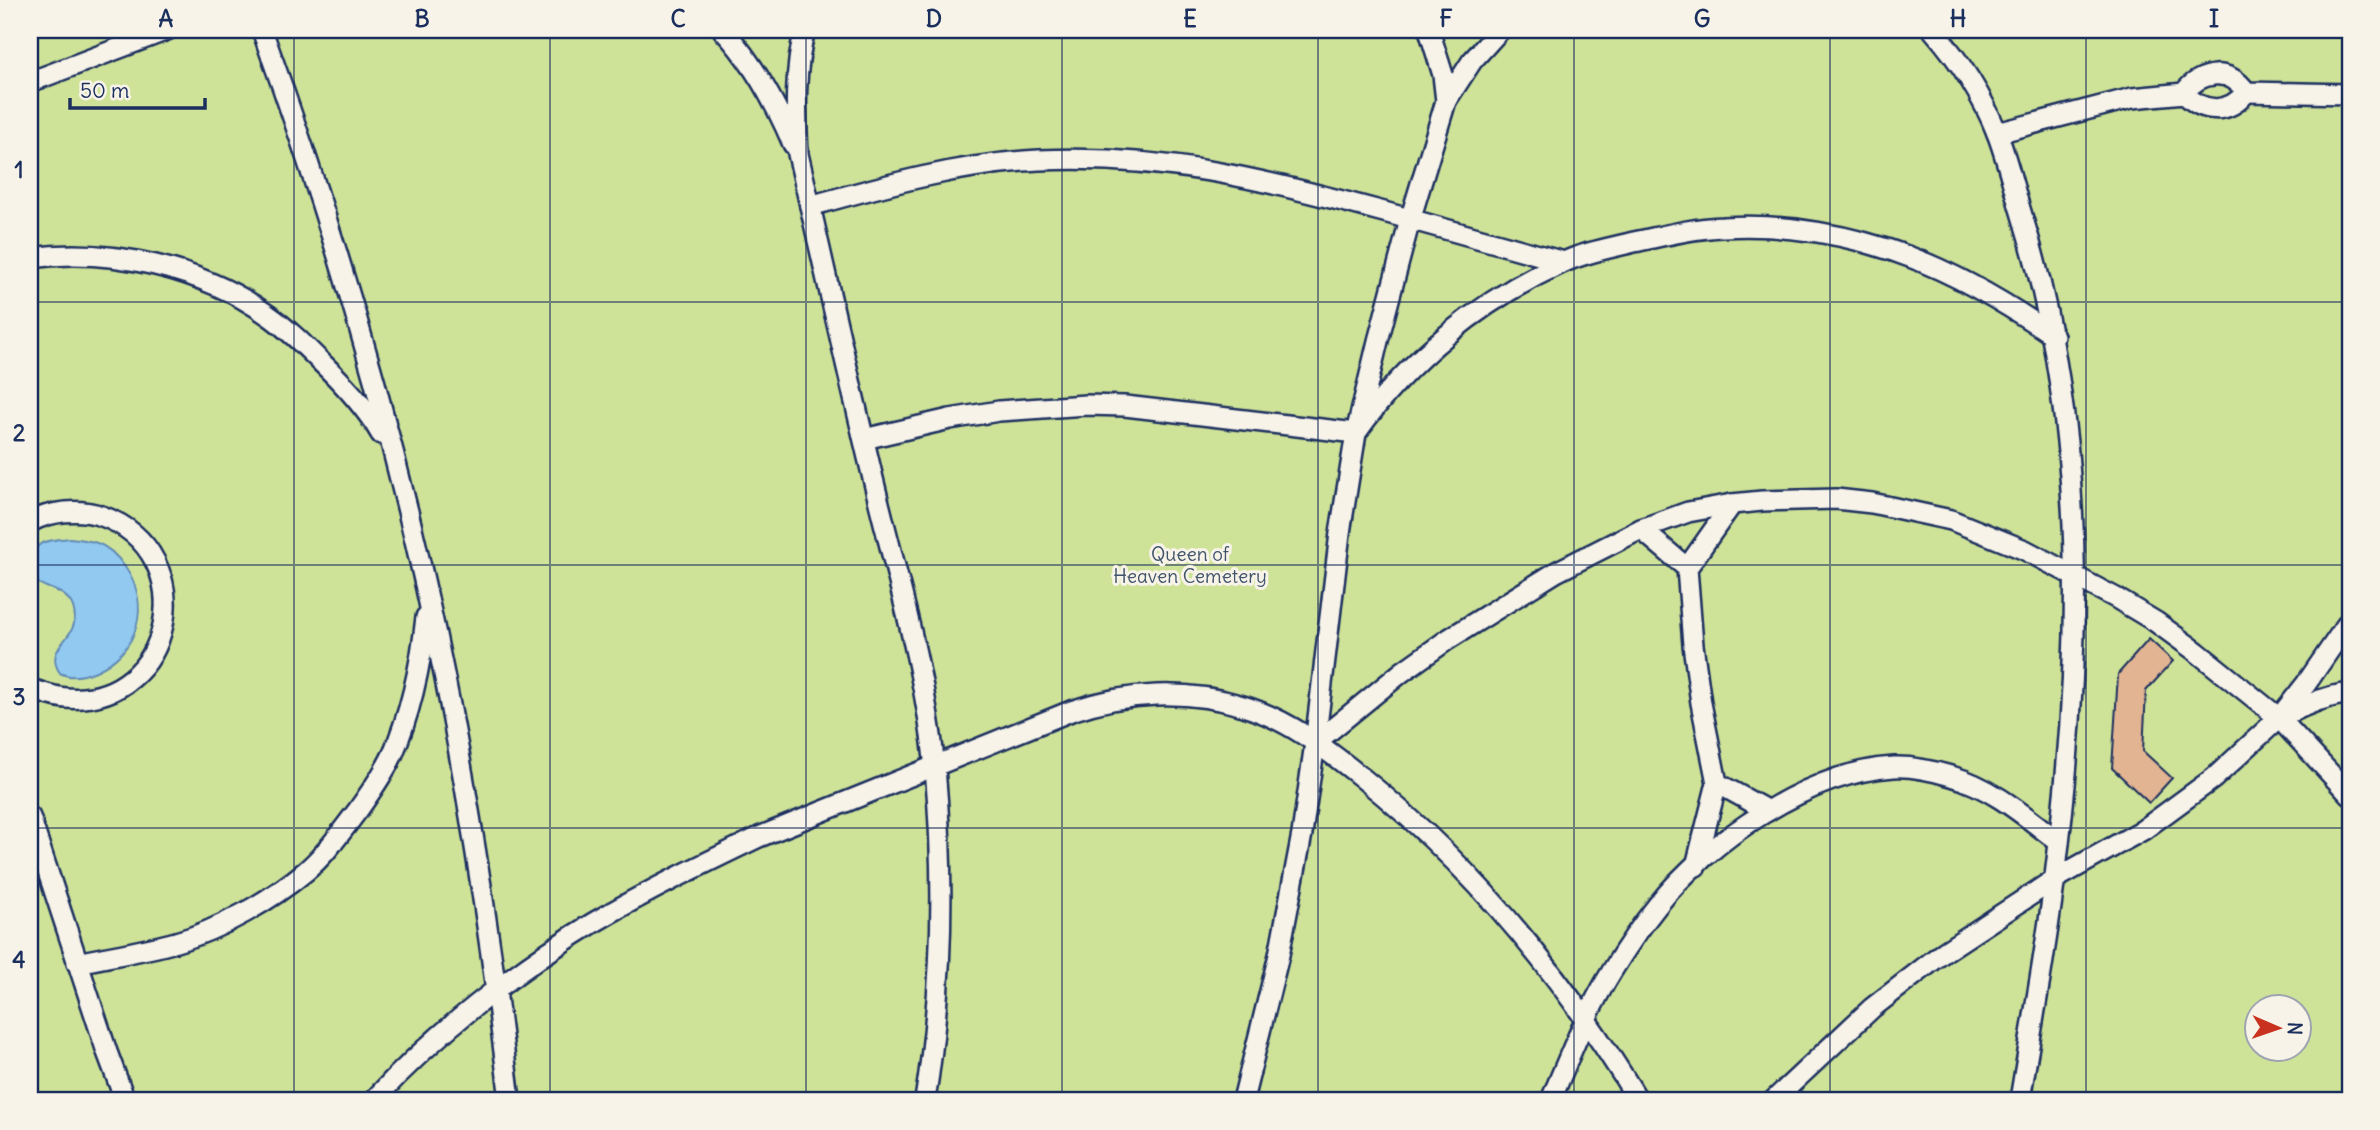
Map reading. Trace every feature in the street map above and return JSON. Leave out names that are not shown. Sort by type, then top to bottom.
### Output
[{"type":"lane","points":[[30,82],[167,30]]},
{"type":"lane","points":[[262,30],[328,220],[361,330],[428,602],[464,782],[497,991],[510,1100]]},
{"type":"lane","points":[[723,30],[750,62],[798,154]]},
{"type":"lane","points":[[805,30],[798,63],[798,154],[916,659],[935,765],[940,833],[942,953],[926,1100]]},
{"type":"lane","points":[[1429,30],[1440,64],[1446,101]]},
{"type":"lane","points":[[1243,1100],[1279,955],[1302,834],[1329,614],[1356,433],[1410,220],[1446,101],[1472,61],[1500,30]]},
{"type":"lane","points":[[1933,30],[1963,68],[1997,133],[2044,289],[2054,336],[2069,447],[2075,576],[2071,712],[2055,879],[2020,1100]]},
{"type":"lane","points":[[2184,93],[2190,84],[2212,74],[2227,76],[2240,83],[2246,92]]},
{"type":"lane","points":[[1997,133],[2133,98],[2184,93],[2197,105],[2220,108],[2240,101],[2246,92]]},
{"type":"lane","points":[[2246,92],[2350,94]]},
{"type":"lane","points":[[810,206],[912,179],[959,170],[1038,160],[1111,160],[1200,167],[1285,185],[1564,262]]},
{"type":"lane","points":[[1356,433],[1402,374],[1433,346],[1499,298],[1564,262],[1587,253],[1689,231],[1721,227],[1792,229],[1839,237],[1911,257],[1952,275],[2022,314],[2054,336]]},
{"type":"lane","points":[[30,257],[78,256],[151,265],[189,275],[240,297],[269,315],[335,376],[368,412],[393,454]]},
{"type":"lane","points":[[864,439],[950,419],[999,411],[1086,405],[1125,406],[1356,433]]},
{"type":"lane","points":[[1315,743],[1402,672],[1447,640],[1556,572],[1641,528],[1688,512],[1732,504],[1836,499],[1912,510],[1987,533],[2075,576],[2156,622],[2279,718],[2350,796]]},
{"type":"lane","points":[[1696,866],[1717,783],[1695,657],[1687,568],[1732,504]]},
{"type":"lane","points":[[30,522],[48,515],[80,512],[104,517],[126,528],[149,550],[157,564],[165,588],[166,612],[158,644],[150,658],[140,670],[114,689],[90,696],[66,698],[30,689]]},
{"type":"lane","points":[[1641,528],[1687,568]]},
{"type":"lane","points":[[77,963],[178,942],[225,922],[272,897],[308,870],[369,795],[391,757],[422,654],[428,602]]},
{"type":"lane","points":[[1774,1100],[1838,1038],[1944,952],[2055,879],[2143,830],[2179,805],[2244,752],[2279,718],[2350,620]]},
{"type":"lane","points":[[2279,718],[2304,705],[2350,693]]},
{"type":"lane","points":[[374,1100],[437,1037],[539,959],[594,923],[710,861],[759,837],[1071,710],[1115,698],[1141,695],[1191,697],[1242,706],[1268,715],[1315,743],[1374,788],[1405,815],[1525,937],[1587,1020],[1637,1100]]},
{"type":"lane","points":[[1551,1100],[1610,973],[1659,904],[1696,866],[1735,832],[1818,785],[1859,772],[1895,767],[1954,776],[1984,788],[2059,842]]},
{"type":"lane","points":[[1717,783],[1769,811]]},
{"type":"lane","points":[[30,817],[125,1100]]},
{"type":"green space","name":"Queen of Heaven Cemetery","points":[[30,30],[2350,30],[2350,1100],[30,1100]]},
{"type":"water","points":[[70,538],[97,543],[116,556],[133,582],[139,612],[131,640],[122,652],[96,671],[73,676],[60,673],[56,655],[73,627],[73,607],[59,592],[40,584],[30,575],[32,556],[38,546]]},
{"type":"building","points":[[2149,639],[2173,661],[2146,691],[2143,751],[2172,778],[2149,803],[2112,768],[2118,674]]}]
